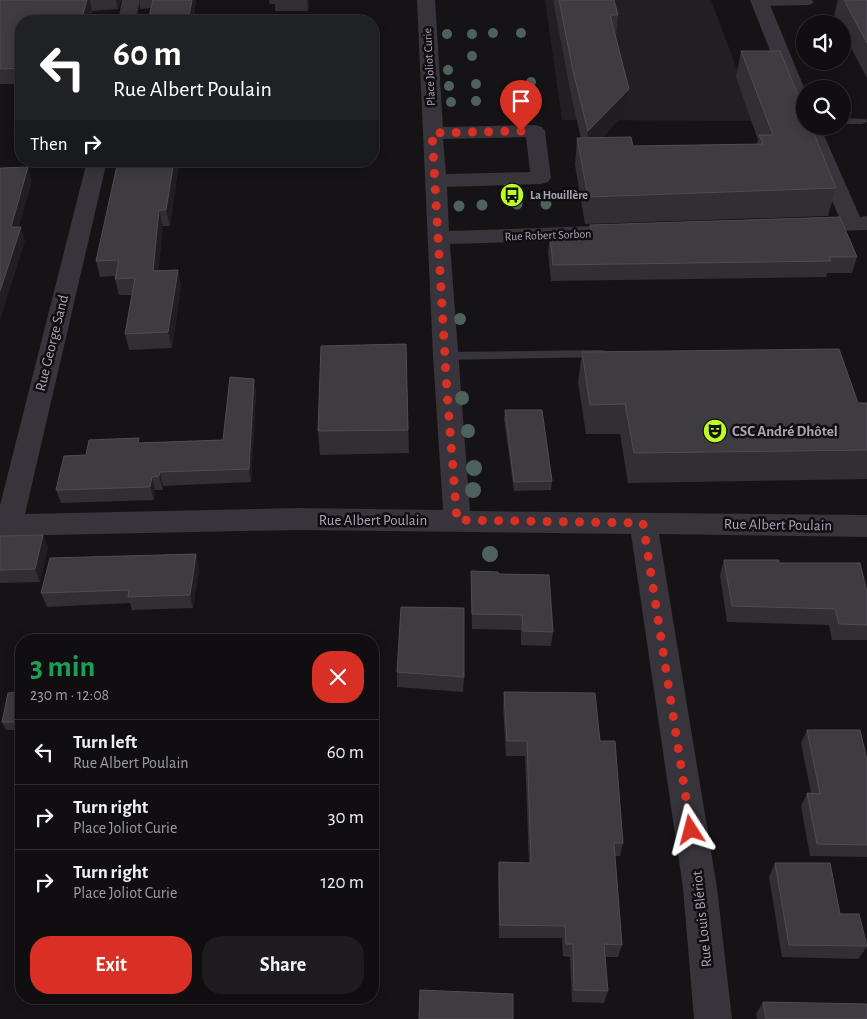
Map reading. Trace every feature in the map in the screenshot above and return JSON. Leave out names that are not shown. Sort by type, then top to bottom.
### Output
[{"type":"street","points":[[128,15],[131,0]]},
{"type":"street","name":"Place Joliot Curie","points":[[426,0],[445,356],[457,520]]},
{"type":"street","points":[[760,2],[796,92]]},
{"type":"street","points":[[432,133],[535,131],[542,178],[435,182]]},
{"type":"street","points":[[789,226],[859,223],[815,135]]},
{"type":"street","name":"Rue George Sand","points":[[5,525],[95,167]]},
{"type":"street","name":"Rue Robert Sorbon","points":[[438,238],[651,231]]},
{"type":"street","name":"Rue Albert Poulain","points":[[5,525],[298,519],[867,526]]},
{"type":"street","name":"Rue Louis Blériot","points":[[643,523],[700,888],[713,1019]]},
{"type":"lane","points":[[760,2],[809,2]]},
{"type":"lane","points":[[851,121],[862,121]]},
{"type":"lane","points":[[445,356],[612,354]]},
{"type":"shaded area","points":[[545,0],[711,0],[738,72],[792,121],[562,120]]},
{"type":"building","points":[[0,0],[87,0],[83,15],[15,15],[15,68],[0,69]]},
{"type":"building","points":[[153,0],[192,0],[189,15],[149,15]]},
{"type":"building","points":[[559,0],[614,0],[618,15],[610,15],[629,89],[588,131],[573,71]]},
{"type":"building","points":[[844,0],[867,0],[867,43]]},
{"type":"building","points":[[741,51],[780,51],[796,90],[796,135],[815,135],[836,188],[588,197],[577,138],[631,137],[633,146],[763,144],[759,135],[773,135]]},
{"type":"building","points":[[28,167],[11,227],[21,227],[0,291],[0,168]]},
{"type":"building","points":[[117,167],[173,167],[166,210],[159,210],[153,271],[178,270],[168,332],[125,334],[135,278],[115,279],[119,260],[96,261]]},
{"type":"building","points":[[840,217],[857,257],[829,257],[831,261],[553,265],[550,236],[592,235],[590,225]]},
{"type":"building","points":[[406,344],[408,430],[318,431],[321,346]]},
{"type":"building","points":[[839,349],[858,403],[867,403],[867,450],[634,453],[625,404],[590,405],[582,352]]},
{"type":"building","points":[[230,377],[254,379],[249,469],[160,472],[159,476],[152,477],[150,487],[56,490],[64,456],[86,455],[89,440],[139,438],[138,443],[223,440]]},
{"type":"building","points":[[505,410],[542,410],[552,481],[514,482]]},
{"type":"building","points":[[43,535],[35,569],[0,570],[0,536]]},
{"type":"building","points":[[196,554],[190,595],[128,597],[129,590],[41,593],[50,558]]},
{"type":"building","points":[[724,560],[779,560],[779,563],[860,563],[867,592],[867,625],[839,624],[835,609],[732,606]]},
{"type":"building","points":[[471,571],[498,572],[499,574],[549,575],[553,632],[523,631],[522,615],[472,614]]},
{"type":"building","points":[[401,607],[464,608],[464,677],[397,672]]},
{"type":"building","points":[[15,692],[15,722],[2,722],[8,693]]},
{"type":"building","points":[[504,692],[595,693],[600,741],[615,741],[623,843],[614,843],[622,945],[604,944],[608,991],[574,990],[573,944],[566,944],[565,926],[500,925],[499,862],[531,863],[527,741],[507,741]]},
{"type":"building","points":[[807,730],[860,730],[867,760],[867,845],[817,844],[807,793],[820,794]]},
{"type":"building","points":[[775,863],[830,863],[840,914],[859,914],[867,946],[789,945]]},
{"type":"building","points":[[420,990],[513,994],[513,1019],[419,1019]]},
{"type":"building","points":[[763,1002],[867,1004],[867,1019],[766,1019]]},
{"type":"place","name":"La Houillère","points":[[512,195]]},
{"type":"place","name":"CSC André Dhôtel","points":[[715,431]]},
{"type":"route","points":[[521,131],[432,133],[447,392],[457,520],[643,523],[691,830]]}]
